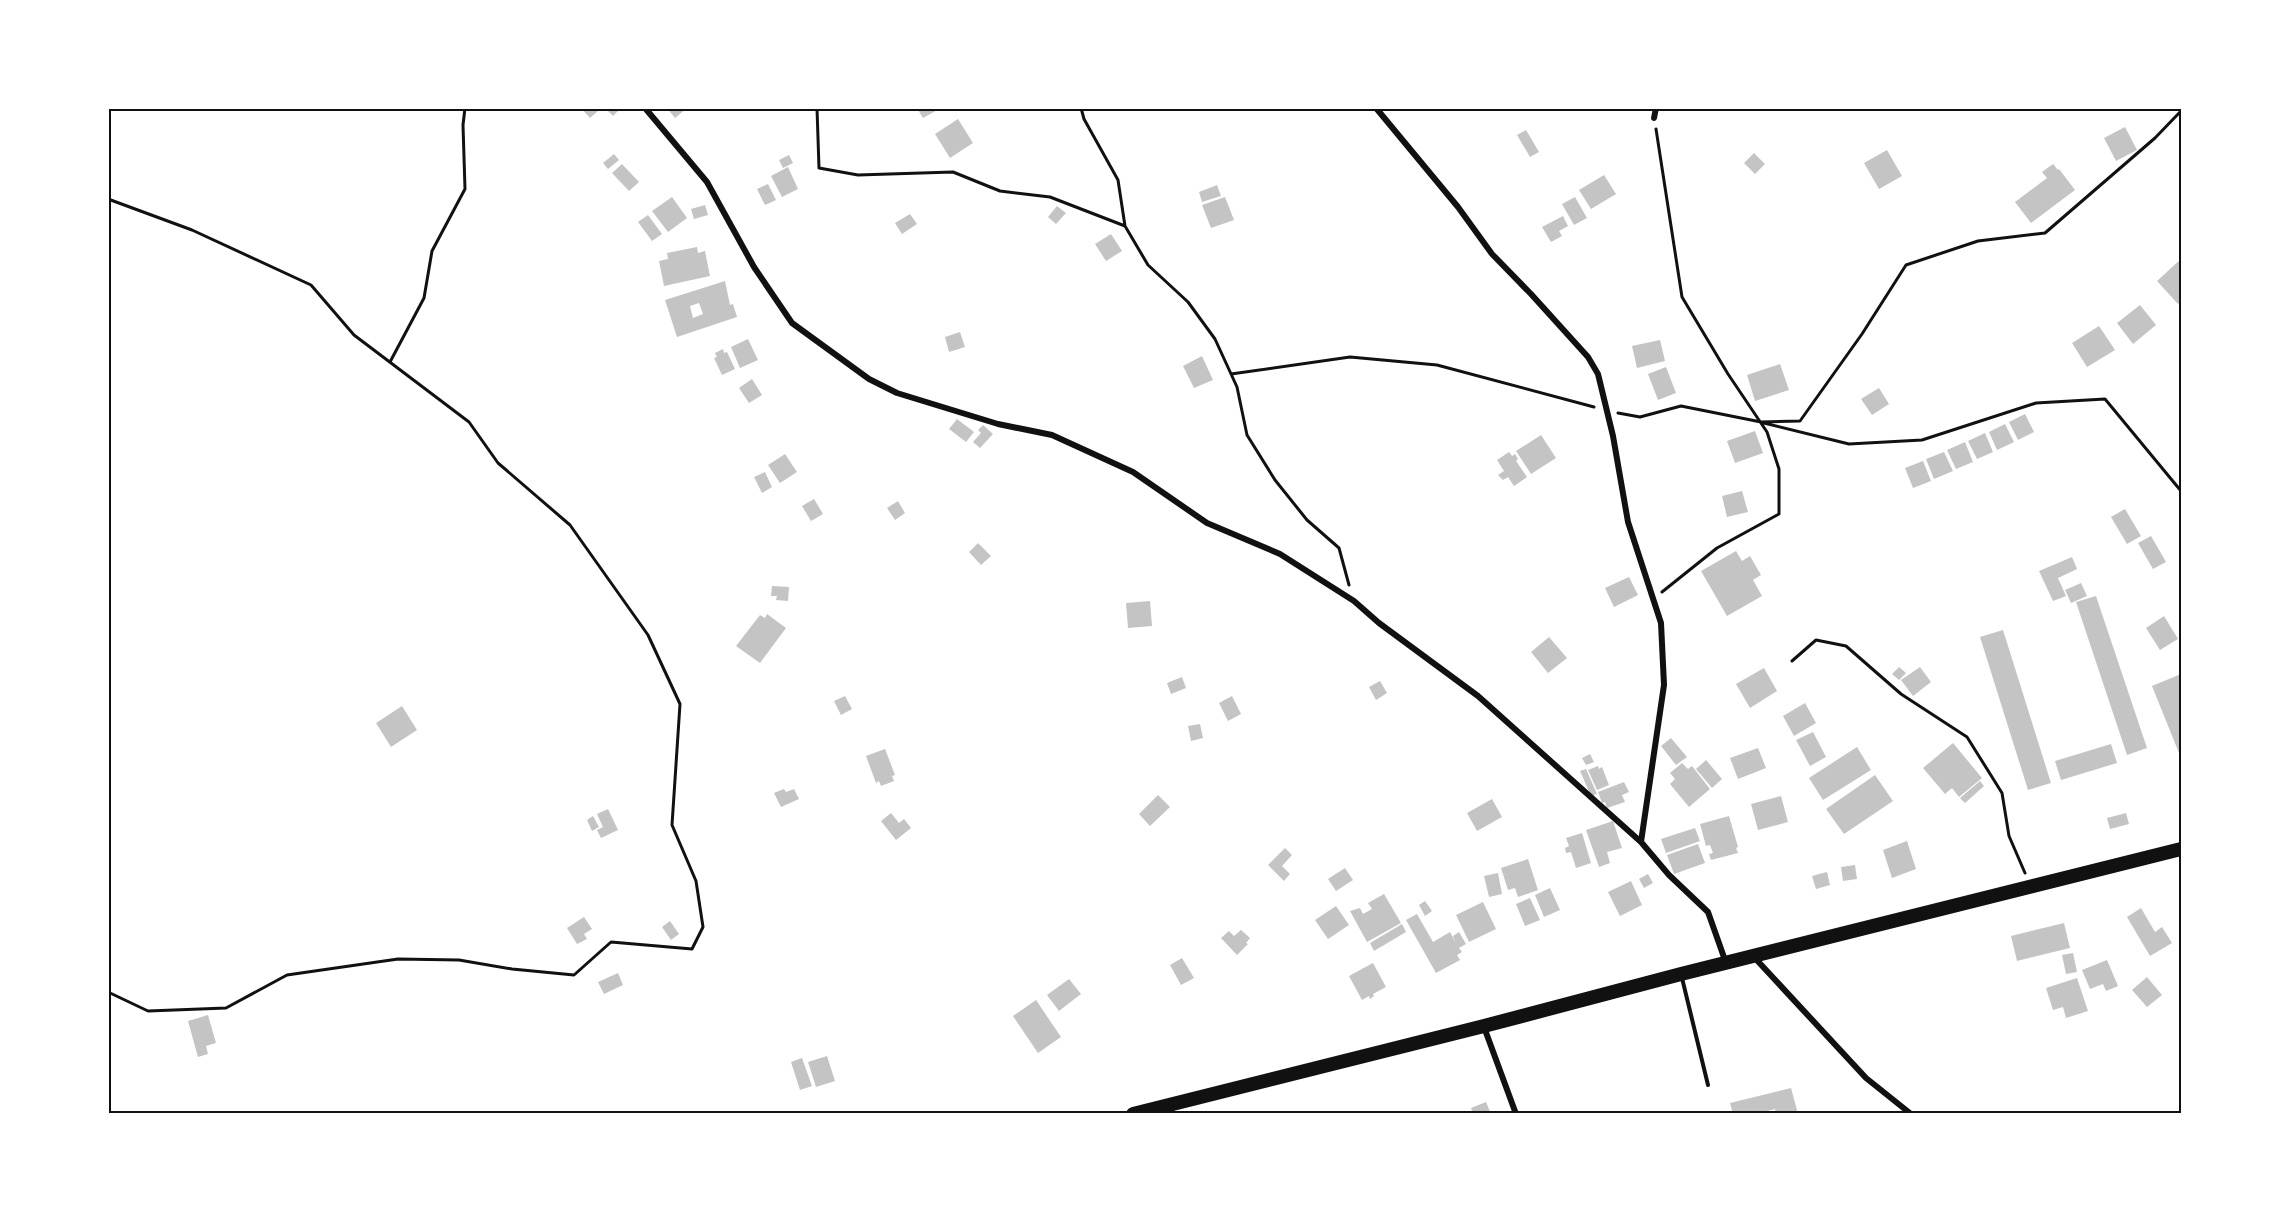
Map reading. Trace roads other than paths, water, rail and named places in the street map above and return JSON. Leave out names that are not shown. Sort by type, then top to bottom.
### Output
[{"type":"highway","points":[[1133,1114],[2181,849]]},
{"type":"street","points":[[645,108],[707,182],[754,267],[792,323],[869,379],[897,393],[998,424],[1052,435],[1123,467],[1207,524],[1280,554],[1354,601],[1379,623],[1478,696],[1641,842],[1669,874],[1708,912],[1726,963]]},
{"type":"street","points":[[1376,108],[1458,207],[1492,254],[1532,294],[1588,357],[1598,374],[1628,522],[1661,623],[1664,685],[1641,842]]},
{"type":"street","points":[[1654,118],[1656,108]]},
{"type":"street","points":[[1753,956],[1866,1078],[1911,1114]]},
{"type":"street","points":[[1484,1026],[1516,1114]]},
{"type":"lane","points":[[1681,974],[1708,1085]]}]
